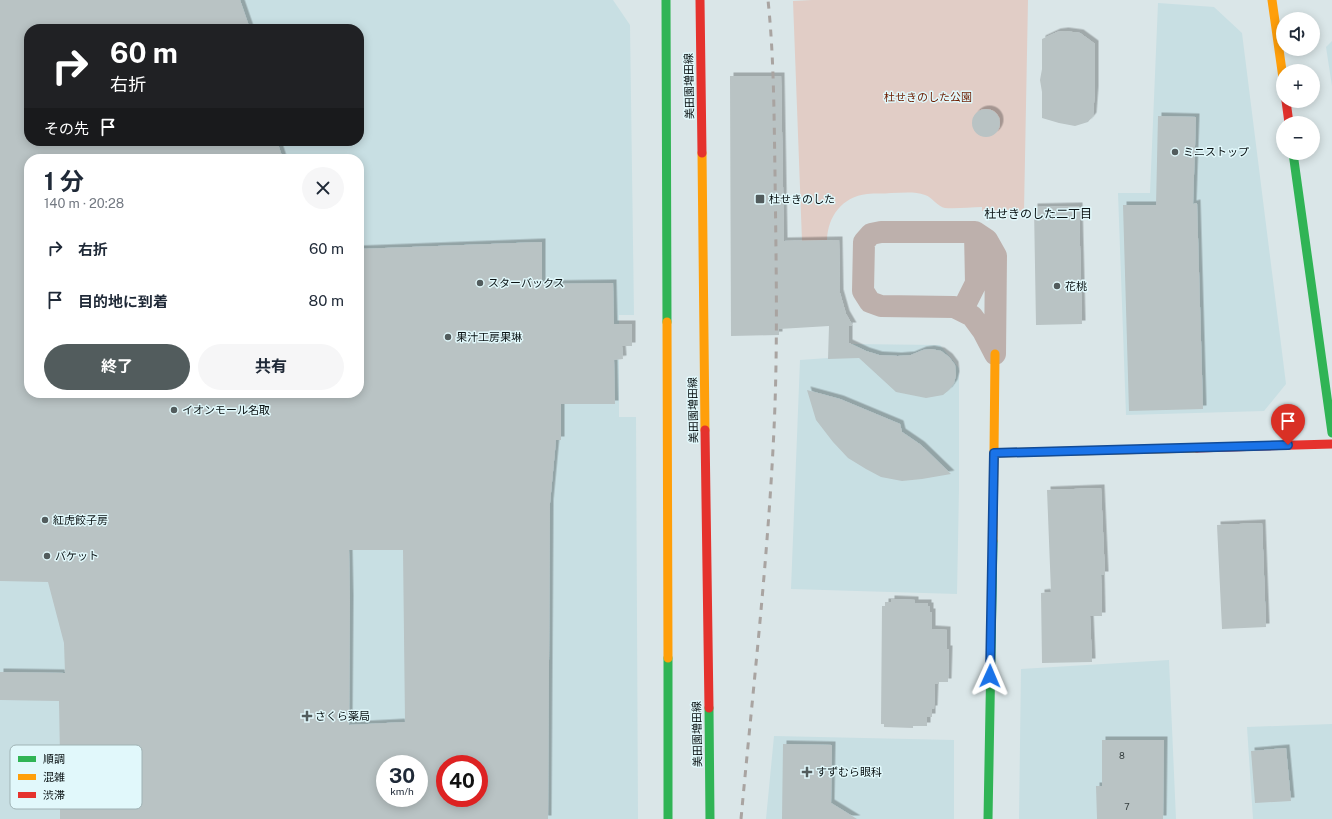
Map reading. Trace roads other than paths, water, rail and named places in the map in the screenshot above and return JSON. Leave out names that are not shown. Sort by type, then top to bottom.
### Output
[{"type":"main road","name":"美田園増田線","points":[[666,0],[668,819]]},
{"type":"main road","name":"美田園増田線","points":[[700,0],[710,819]]},
{"type":"main road","points":[[1272,0],[1281,64]]},
{"type":"main road","points":[[1294,160],[1332,432]]},
{"type":"main road","points":[[988,819],[995,354]]},
{"type":"main road","points":[[994,453],[1332,444]]},
{"type":"street","points":[[881,232],[975,232],[987,240],[996,256],[995,354],[983,331],[972,316],[954,307],[880,306],[870,302],[863,291],[864,242],[871,234],[881,232]]},
{"type":"street","points":[[962,311],[976,283],[975,232]]},
{"type":"railway","points":[[741,819],[764,575],[774,429],[776,365],[774,130],[773,65],[768,0]]},
{"type":"place","name":"ミニストップ","points":[[1175,152]]},
{"type":"place","name":"杜せきのした","points":[[760,199]]},
{"type":"place","name":"スターバックス","points":[[480,283]]},
{"type":"place","name":"花桃","points":[[1057,286]]},
{"type":"place","name":"果汁工房果琳","points":[[448,337]]},
{"type":"place","name":"イオンモール名取","points":[[174,410]]},
{"type":"place","name":"紅虎餃子房","points":[[45,520]]},
{"type":"place","name":"バケット","points":[[47,556]]},
{"type":"place","name":"さくら薬局","points":[[307,716]]},
{"type":"place","name":"すずむら眼科","points":[[807,772]]},
{"type":"district","name":"杜せきのした二丁目","points":[[1038,214]]},
{"type":"park label","name":"杜せきのした公園","points":[[928,97]]}]
